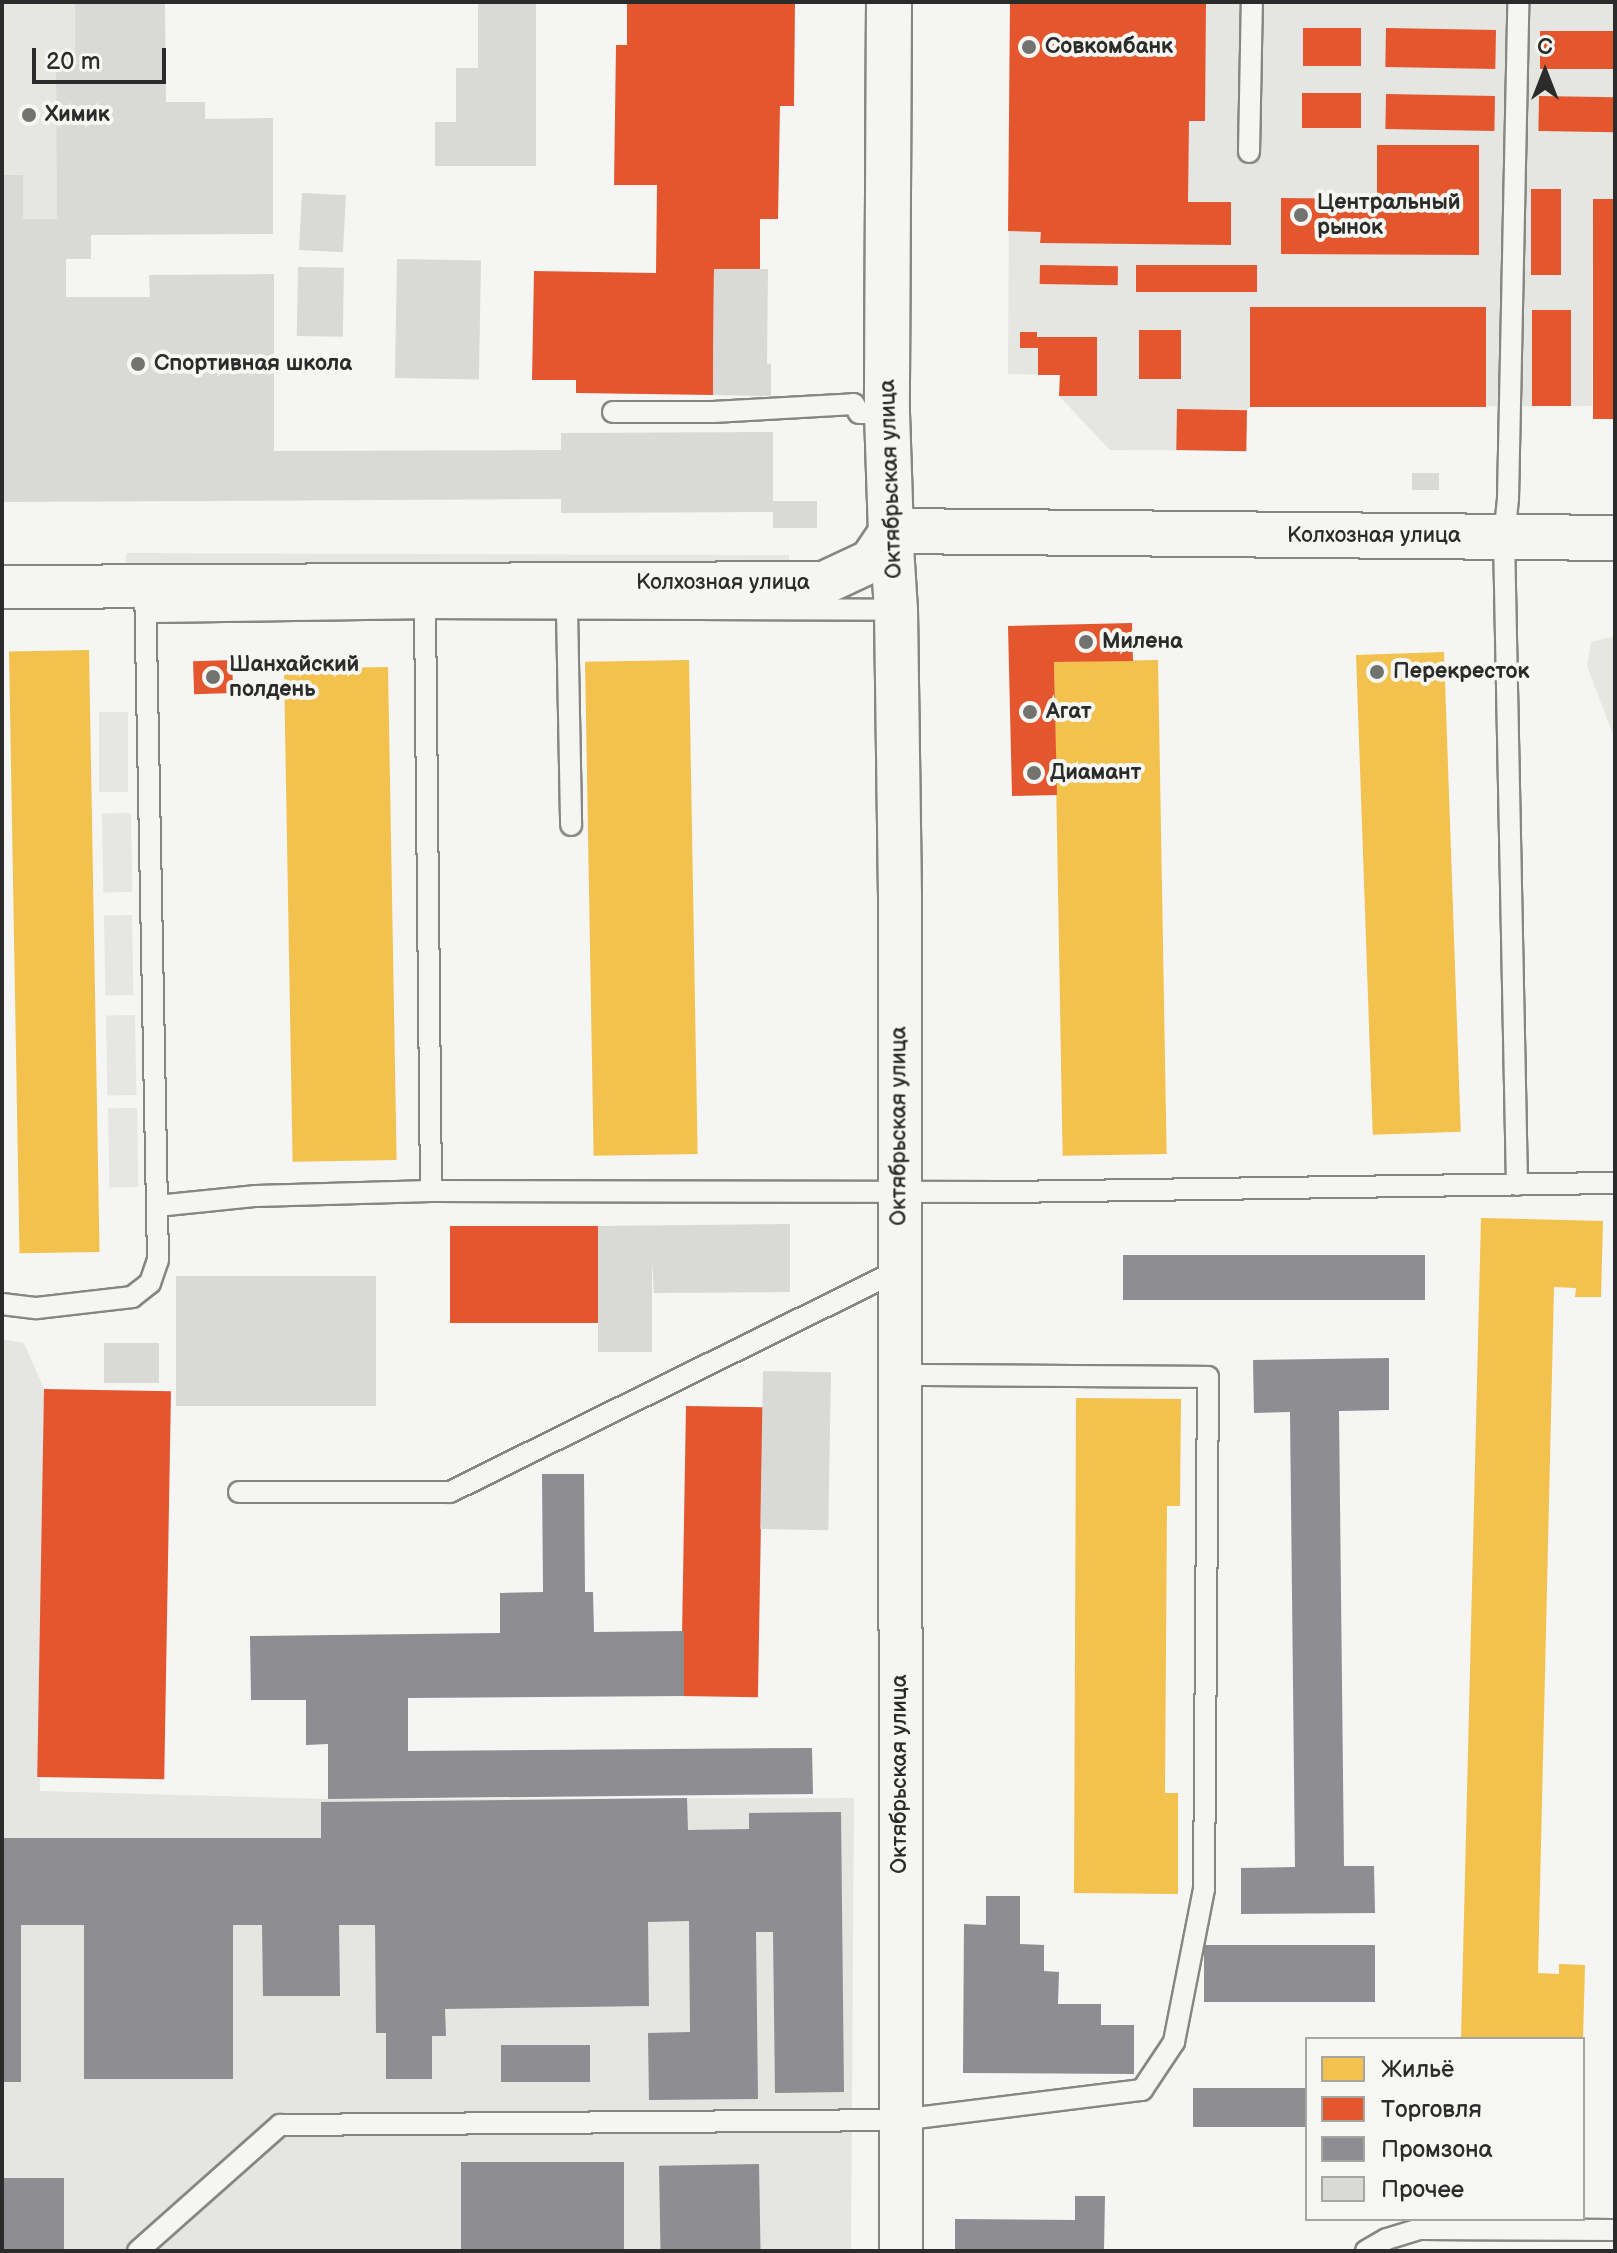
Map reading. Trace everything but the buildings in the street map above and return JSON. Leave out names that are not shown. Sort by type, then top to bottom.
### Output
[{"type":"street","name":"Октябрьская улица","points":[[889,2],[887,413],[896,610],[901,2251]]},
{"type":"street","name":"Колхозная улица","points":[[2,587],[146,598],[824,583],[871,561],[891,531],[1615,538]]},
{"type":"lane","points":[[1249,152],[1252,2]]},
{"type":"lane","points":[[1517,1185],[1504,537],[1510,422],[1518,2]]},
{"type":"lane","points":[[613,412],[713,412],[854,404],[859,413],[887,413]]},
{"type":"lane","points":[[2,1304],[37,1308],[132,1297],[150,1283],[158,1260],[146,598],[425,608],[896,610]]},
{"type":"lane","points":[[425,608],[431,1191]]},
{"type":"lane","points":[[567,610],[571,825]]},
{"type":"lane","points":[[157,1206],[256,1196],[431,1191],[899,1192],[1615,1183]]},
{"type":"lane","points":[[239,1492],[450,1492],[899,1270]]},
{"type":"lane","points":[[138,2251],[280,2125],[900,2120],[1142,2090],[1174,2042],[1204,1889],[1208,1377],[899,1375]]},
{"type":"lane","points":[[1366,2251],[1387,2239],[1420,2229],[1615,2230]]},
{"type":"shaded area","name":"Химик","points":[[2,2],[75,2],[75,53],[57,219],[23,219],[2,175]]},
{"type":"shaded area","name":"Центральный рынок","points":[[1010,2],[1615,2],[1615,199],[1593,199],[1592,406],[1250,407],[1247,411],[1246,451],[1110,450],[1059,396],[1059,375],[1008,374]]},
{"type":"shaded area","points":[[126,553],[789,555],[789,571],[126,574]]},
{"type":"shaded area","points":[[1615,636],[1615,740],[1587,666],[1591,642]]},
{"type":"shaded area","points":[[99,712],[128,712],[128,792],[99,792]]},
{"type":"shaded area","points":[[131,813],[132,892],[103,892],[102,814]]},
{"type":"shaded area","points":[[104,915],[132,915],[133,995],[105,995]]},
{"type":"shaded area","points":[[135,1015],[136,1095],[107,1095],[106,1016]]},
{"type":"shaded area","points":[[137,1108],[138,1187],[109,1187],[108,1109]]},
{"type":"shaded area","points":[[2,1339],[24,1343],[44,1389],[40,1791],[328,1799],[854,1798],[851,2251],[2,2251]]},
{"type":"place","name":"Совкомбанк","points":[[1029,47]]},
{"type":"place","name":"Химик","points":[[29,115]]},
{"type":"place","name":"Центральный рынок","points":[[1301,215]]},
{"type":"place","name":"Спортивная школа","points":[[138,364]]},
{"type":"place","name":"Милена","points":[[1086,642]]},
{"type":"place","name":"Перекресток","points":[[1377,672]]},
{"type":"place","name":"Шанхайский полдень","points":[[213,677]]},
{"type":"place","name":"Агат","points":[[1030,712]]},
{"type":"place","name":"Диамант","points":[[1034,773]]}]
